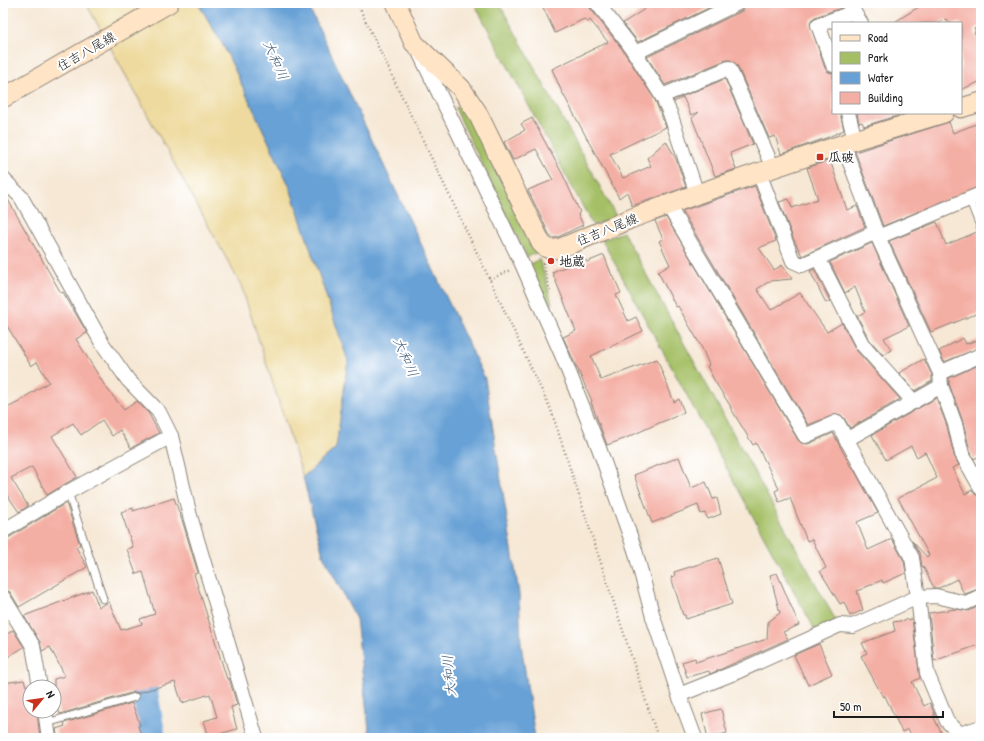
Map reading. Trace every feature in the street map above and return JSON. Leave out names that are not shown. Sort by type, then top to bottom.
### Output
[{"type":"main road","name":"住吉八尾線","points":[[3,98],[169,3]]},
{"type":"main road","name":"住吉八尾線","points":[[396,3],[414,43],[461,88],[477,112],[541,243],[545,248],[552,250],[561,248],[630,219],[697,194],[849,142],[906,118],[936,114]]},
{"type":"main road","points":[[962,108],[981,102]]},
{"type":"street","points":[[597,3],[635,53],[662,96],[670,113],[697,194]]},
{"type":"street","points":[[635,53],[738,3]]},
{"type":"street","points":[[832,62],[818,25],[854,13]]},
{"type":"street","points":[[414,43],[522,264],[562,355],[599,448],[635,550],[653,617],[695,738]]},
{"type":"street","points":[[662,96],[729,68],[766,171],[793,261],[802,265],[975,196]]},
{"type":"street","points":[[848,114],[849,142],[877,235],[940,379],[955,424],[962,454],[981,488]]},
{"type":"street","points":[[3,179],[21,197],[102,343],[128,380],[159,412],[171,436],[190,516],[256,738]]},
{"type":"street","points":[[668,205],[805,436],[836,422],[912,558],[927,672],[947,720],[961,736],[981,727]]},
{"type":"street","points":[[818,258],[862,344],[914,402]]},
{"type":"street","points":[[846,440],[914,402],[940,379],[981,355]]},
{"type":"street","points":[[3,531],[68,492],[171,436]]},
{"type":"street","points":[[680,696],[840,625],[852,626],[918,597],[936,596],[966,603],[981,596]]},
{"type":"street","points":[[3,598],[34,646],[39,679]]},
{"type":"street","points":[[46,719],[49,738]]},
{"type":"lane","points":[[975,196],[981,229]]},
{"type":"lane","points":[[68,492],[103,599]]},
{"type":"lane","points":[[62,713],[135,697]]},
{"type":"path","points":[[357,3],[551,410],[658,738]]},
{"type":"path","points":[[490,280],[511,269]]},
{"type":"green space","points":[[474,3],[499,3],[616,216],[593,226]]},
{"type":"green space","points":[[465,104],[538,252],[527,257],[455,108]]},
{"type":"green space","points":[[623,232],[836,621],[816,632],[602,240]]},
{"type":"green space","points":[[539,259],[552,304],[548,306],[529,265]]},
{"type":"sand","points":[[86,3],[198,3],[224,47],[289,185],[348,361],[336,448],[303,477],[241,285]]},
{"type":"water","name":"大和川","points":[[198,3],[307,3],[485,379],[519,594],[521,644],[535,738],[370,738],[356,619],[323,555],[303,477],[336,448],[348,361],[289,185],[224,47]]},
{"type":"building","points":[[541,3],[589,3],[590,8],[622,49],[655,100],[666,127],[610,154],[623,178],[651,166],[647,158],[666,141],[676,159],[686,187],[632,206],[627,192],[619,198],[561,90],[552,69],[608,42],[590,20],[587,23],[584,19],[555,33]]},
{"type":"building","points":[[654,3],[719,3],[638,42],[623,23]]},
{"type":"building","points":[[746,3],[840,3],[841,8],[815,17],[811,20],[810,24],[825,68],[828,72],[832,73],[832,114],[840,114],[844,130],[781,154],[775,136],[769,138],[737,65],[730,60],[726,60],[665,85],[647,57],[742,11]]},
{"type":"building","points":[[925,3],[973,3],[981,17],[981,25],[974,29],[976,31],[974,32],[981,44],[981,81],[962,90],[962,22],[948,22],[946,19],[941,22],[895,22]]},
{"type":"building","points":[[725,79],[753,144],[730,153],[736,169],[715,176],[692,118],[699,112],[691,115],[683,97],[674,102],[673,100]]},
{"type":"building","points":[[857,114],[903,114],[864,126],[862,122],[859,123]]},
{"type":"building","points":[[532,118],[563,175],[580,212],[578,214],[583,225],[554,238],[550,236],[528,190],[553,180],[536,149],[513,160],[504,142],[525,130],[521,124]]},
{"type":"building","points":[[949,122],[953,133],[981,122],[981,186],[883,226],[855,152]]},
{"type":"building","points":[[830,160],[847,210],[857,206],[865,227],[802,256],[793,238],[779,202],[789,199],[792,208],[818,199],[807,168]]},
{"type":"building","points":[[755,186],[776,241],[759,248],[774,270],[782,265],[792,279],[770,281],[757,289],[771,310],[800,293],[827,332],[842,323],[856,350],[900,399],[850,428],[844,418],[837,414],[808,425],[682,211]]},
{"type":"building","points":[[3,191],[61,293],[63,292],[87,333],[76,339],[105,386],[124,410],[137,401],[149,414],[159,433],[131,448],[120,430],[112,436],[102,420],[81,435],[73,423],[52,436],[77,477],[47,495],[32,467],[11,478],[28,506],[19,512],[3,489],[3,410],[21,401],[20,400],[49,382],[37,362],[31,366],[3,319]]},
{"type":"building","points":[[666,217],[798,440],[801,443],[808,444],[833,433],[878,513],[857,522],[868,550],[892,539],[904,561],[906,573],[883,583],[882,580],[857,591],[863,610],[850,616],[844,602],[840,604],[820,571],[826,568],[812,539],[807,541],[790,498],[779,502],[775,491],[779,489],[756,443],[753,445],[714,380],[707,366],[709,365],[702,348],[678,306],[676,307],[658,272],[670,265],[659,241],[663,239],[655,221]]},
{"type":"building","points":[[937,222],[946,245],[977,232],[981,234],[981,312],[931,332],[889,241]]},
{"type":"building","points":[[872,243],[909,326],[884,338],[891,350],[883,355],[869,339],[857,316],[865,312],[855,287],[845,293],[830,262]]},
{"type":"building","points":[[604,255],[612,276],[613,275],[621,293],[616,295],[628,321],[636,317],[643,331],[591,356],[601,380],[657,359],[674,402],[679,399],[684,412],[607,445],[591,402],[592,401],[563,337],[576,331],[552,272],[585,259],[587,262]]},
{"type":"building","points":[[814,269],[830,301],[826,303],[810,271]]},
{"type":"building","points":[[963,338],[966,344],[981,339],[981,347],[944,362],[939,351]]},
{"type":"building","points":[[924,359],[932,375],[932,381],[915,391],[899,373]]},
{"type":"building","points":[[981,364],[981,455],[974,459],[970,451],[963,422],[949,384],[949,378]]},
{"type":"building","points":[[936,398],[947,426],[954,456],[959,465],[952,468],[965,494],[972,490],[976,495],[981,496],[981,588],[965,594],[957,579],[939,588],[934,588],[923,566],[922,567],[920,554],[912,541],[927,557],[929,555],[898,498],[937,478],[925,452],[917,457],[911,446],[886,460],[872,435]]},
{"type":"building","points":[[679,457],[691,488],[706,482],[713,499],[717,498],[721,514],[708,519],[705,513],[701,514],[698,505],[652,523],[634,475]]},
{"type":"building","points":[[174,498],[198,573],[194,574],[227,679],[229,678],[237,705],[231,707],[237,729],[209,737],[204,721],[217,717],[210,694],[182,703],[175,682],[138,693],[134,692],[62,713],[62,679],[54,679],[65,676],[50,647],[42,651],[40,642],[24,616],[92,590],[99,607],[109,602],[121,630],[142,624],[140,619],[155,614],[143,572],[136,574],[127,549],[133,547],[121,512],[133,508],[133,511]]},
{"type":"building","points":[[66,503],[80,545],[76,547],[87,567],[19,607],[10,592],[3,589],[3,541]]},
{"type":"building","points":[[718,558],[732,604],[686,619],[685,615],[683,615],[671,577],[675,576],[674,572]]},
{"type":"building","points":[[777,573],[799,625],[783,632],[788,639],[710,674],[709,671],[687,677],[682,662],[695,658],[696,662],[767,639],[768,622],[780,613],[770,575]]},
{"type":"building","points":[[981,605],[981,644],[934,661],[929,613],[956,609],[969,611]]},
{"type":"building","points":[[912,619],[920,678],[912,682],[924,706],[930,703],[935,715],[933,716],[944,738],[913,738],[908,729],[902,732],[885,696],[883,697],[861,656],[867,653],[862,643],[895,631],[893,622]]},
{"type":"building","points":[[13,630],[24,647],[3,660],[3,637]]},
{"type":"building","points":[[819,644],[832,674],[808,685],[794,655]]},
{"type":"building","points":[[22,680],[22,719],[38,719],[40,738],[3,738],[3,683]]},
{"type":"building","points":[[132,703],[140,725],[138,726],[142,738],[57,738],[56,729],[65,726],[64,723]]},
{"type":"building","points":[[721,709],[727,733],[708,738],[702,714]]},
{"type":"waterway","points":[[135,658],[144,687],[153,738]]},
{"type":"place","name":"瓜破","points":[[820,157]]},
{"type":"place","name":"地蔵","points":[[551,261]]}]
